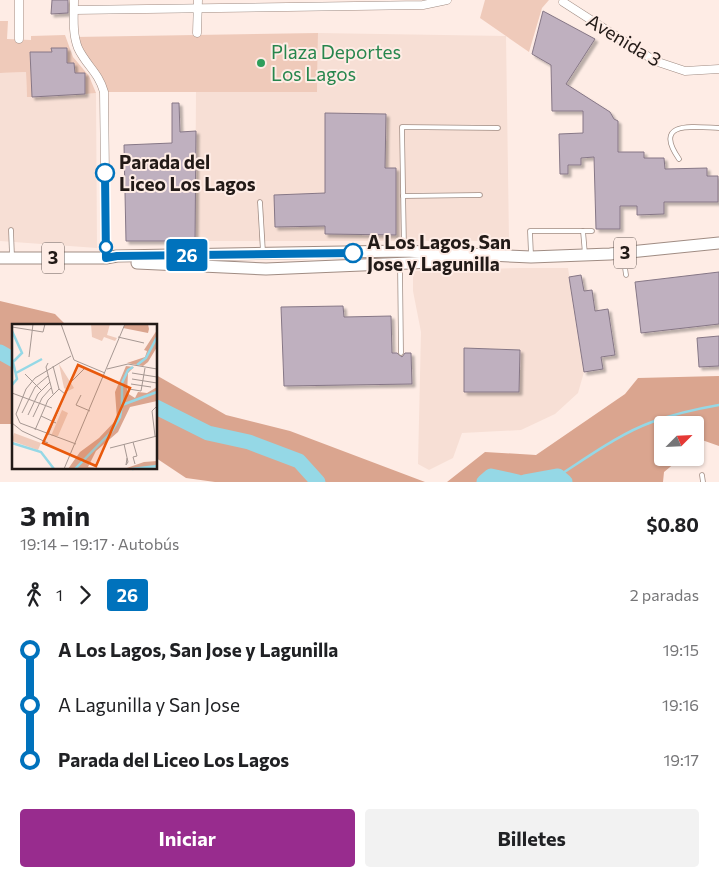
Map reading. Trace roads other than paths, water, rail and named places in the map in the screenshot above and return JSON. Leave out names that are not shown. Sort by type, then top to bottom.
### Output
[{"type":"main road","name":"3","points":[[0,258],[106,258],[126,256],[404,251],[531,257],[623,253],[719,243]]},
{"type":"main road","points":[[266,269],[270,264],[277,262],[339,261],[404,251]]},
{"type":"main road","points":[[126,256],[174,260],[252,261],[266,269]]},
{"type":"main road","points":[[106,258],[117,262],[266,269],[313,269],[531,257]]},
{"type":"street","points":[[19,0],[19,39]]},
{"type":"street","points":[[74,0],[74,37],[79,49],[100,78],[104,92],[106,258]]},
{"type":"street","points":[[128,0],[128,9]]},
{"type":"street","points":[[74,10],[246,3],[423,5],[447,1]]},
{"type":"street","name":"Avenida 3","points":[[563,2],[655,62],[685,71],[719,69]]},
{"type":"street","points":[[197,33],[198,4]]},
{"type":"lane","points":[[679,159],[670,146],[670,137],[679,127],[685,125],[719,128]]},
{"type":"lane","points":[[404,251],[402,127],[498,128]]},
{"type":"lane","points":[[403,196],[480,195]]},
{"type":"lane","points":[[260,202],[263,254]]},
{"type":"lane","points":[[11,230],[12,258]]},
{"type":"lane","points":[[531,257],[530,231],[592,231]]},
{"type":"lane","points":[[583,231],[585,255]]},
{"type":"lane","points":[[623,253],[626,275]]},
{"type":"lane","points":[[400,263],[401,353]]},
{"type":"lane","points":[[702,475],[704,482]]},
{"type":"waterway","points":[[0,352],[12,359]]},
{"type":"waterway","points":[[558,476],[604,446],[640,427],[677,414],[719,405]]},
{"type":"waterway","points":[[158,408],[208,433],[249,442],[299,461],[318,482]]},
{"type":"waterway","points":[[484,482],[491,476],[518,482]]},
{"type":"waterway","points":[[525,482],[558,476],[565,482]]},
{"type":"place","name":"Plaza Deportes Los Lagos","points":[[261,63]]},
{"type":"place","name":"Parada del Liceo Los Lagos","points":[[105,173]]},
{"type":"place","name":"A Los Lagos, San Jose y Lagunilla","points":[[353,253]]}]
